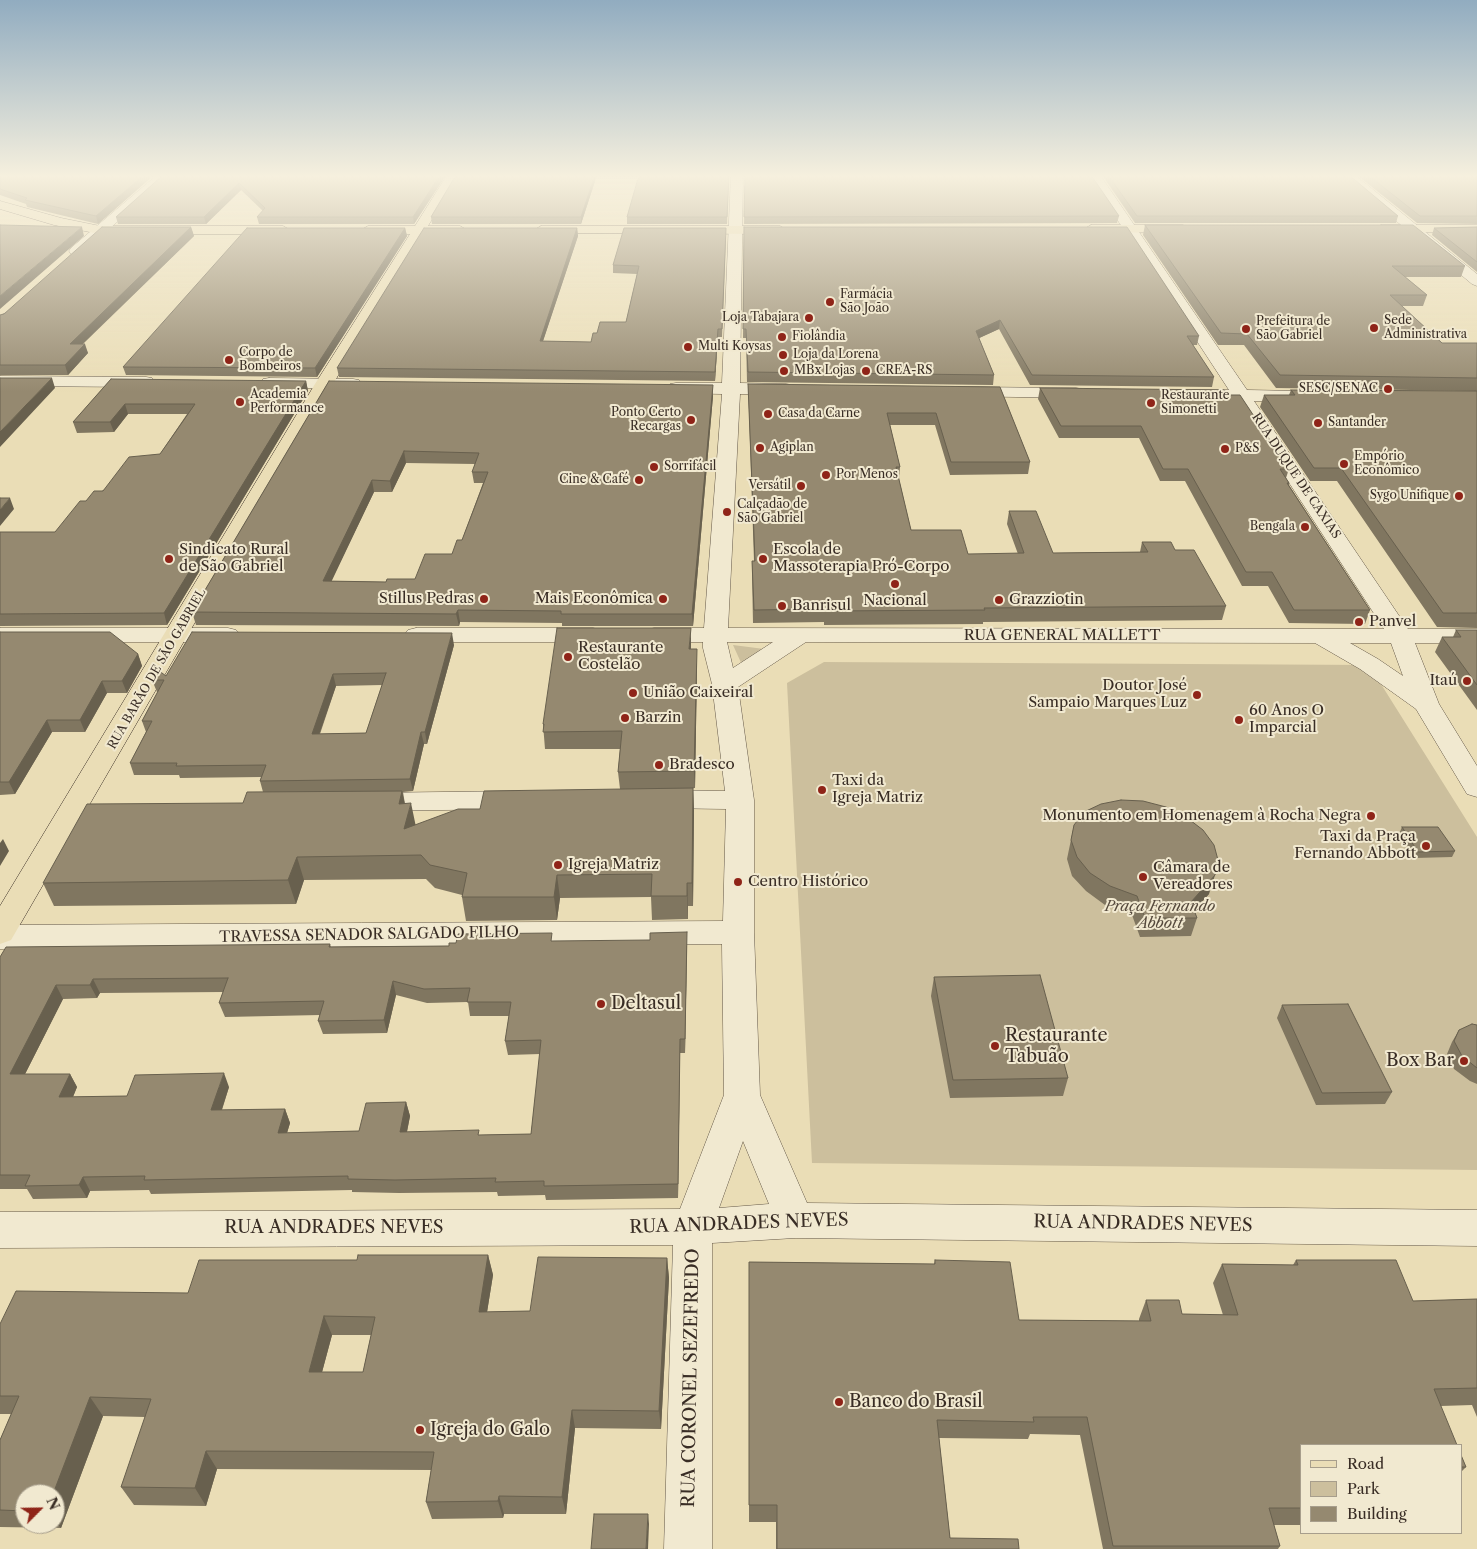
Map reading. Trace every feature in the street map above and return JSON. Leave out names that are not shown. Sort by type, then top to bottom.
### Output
[{"type":"main road","name":"RUA BARÃO DE SÃO GABRIEL","points":[[0,932],[324,384],[408,247]]},
{"type":"street","points":[[64,262],[81,247]]},
{"type":"street","name":"RUA CORONEL SEZEFREDO","points":[[734,247],[731,333],[732,388],[718,628],[715,648],[725,684],[740,800],[738,932],[742,1095],[795,1220]]},
{"type":"street","name":"RUA DUQUE DE CAXIAS","points":[[1143,247],[1390,618],[1400,636],[1426,704],[1477,788]]},
{"type":"street","points":[[1435,247],[1477,281]]},
{"type":"street","points":[[0,381],[167,382]]},
{"type":"street","points":[[255,383],[374,384]]},
{"type":"street","points":[[662,388],[804,389]]},
{"type":"street","points":[[944,391],[1093,393]]},
{"type":"street","points":[[1172,394],[1323,396]]},
{"type":"street","points":[[0,635],[252,635]]},
{"type":"street","name":"RUA GENERAL MALLETT","points":[[392,635],[1477,636]]},
{"type":"street","points":[[725,684],[801,636]]},
{"type":"street","points":[[1322,636],[1369,664],[1426,704]]},
{"type":"street","points":[[636,799],[740,800]]},
{"type":"street","points":[[346,802],[546,800]]},
{"type":"street","points":[[76,806],[107,805]]},
{"type":"street","name":"TRAVESSA SENADOR SALGADO FILHO","points":[[0,937],[738,932]]},
{"type":"street","name":"RUA CORONEL SEZEFREDO","points":[[688,1549],[693,1227],[742,1095]]},
{"type":"street","name":"RUA ANDRADES NEVES","points":[[0,1230],[693,1227],[795,1220],[1477,1228]]},
{"type":"green space","points":[[733,645],[772,650],[743,667]]},
{"type":"green space","name":"Praça Fernando Abbott","points":[[824,662],[1369,665],[1477,837],[1477,1170],[812,1163],[787,683]]},
{"type":"building","points":[[0,247],[58,247],[0,296]]},
{"type":"building","points":[[79,247],[170,247],[70,344],[85,344],[65,365],[0,365],[0,315],[4,314]]},
{"type":"building","points":[[230,247],[393,247],[315,368],[123,367]]},
{"type":"building","points":[[412,247],[571,247],[540,341],[591,342],[593,333],[597,333],[600,322],[626,322],[639,266],[613,265],[618,247],[725,247],[722,329],[718,329],[715,372],[337,368]]},
{"type":"building","points":[[744,247],[1140,247],[1199,336],[1187,336],[1214,377],[1032,375],[1000,320],[976,331],[994,375],[748,372],[746,329],[743,329]]},
{"type":"building","points":[[1161,247],[1441,247],[1465,266],[1392,266],[1427,295],[1390,295],[1442,343],[1477,343],[1477,378],[1280,375],[1247,334],[1221,333]]},
{"type":"building","points":[[1458,247],[1477,247],[1477,262]]},
{"type":"building","points":[[0,378],[52,378],[0,432]]},
{"type":"building","points":[[111,379],[306,381],[164,613],[0,614],[0,532],[55,532],[80,501],[86,501],[94,491],[103,491],[129,457],[160,454],[195,404],[125,404],[110,422],[73,422]]},
{"type":"building","points":[[329,381],[713,385],[692,614],[561,614],[561,611],[458,610],[456,614],[192,612]],"holes":[[[404,451],[479,453],[472,472],[488,472],[462,540],[457,540],[452,554],[425,554],[415,579],[387,579],[386,582],[323,581],[372,480],[390,481]]]},
{"type":"building","points":[[748,384],[1000,387],[1030,462],[951,462],[936,413],[887,413],[900,467],[896,467],[911,530],[961,530],[968,554],[1024,553],[1009,511],[1036,511],[1053,553],[1148,552],[1142,542],[1171,542],[1175,550],[1194,550],[1226,606],[984,608],[985,610],[754,610],[752,561],[755,561]]},
{"type":"building","points":[[1040,388],[1224,390],[1231,395],[1240,395],[1289,469],[1280,469],[1289,483],[1287,483],[1370,610],[1294,610],[1272,572],[1246,572],[1188,469],[1163,469],[1141,426],[1061,426]]},
{"type":"building","points":[[1291,390],[1477,391],[1477,613],[1443,613],[1341,468],[1314,468],[1264,395],[1295,395]]},
{"type":"building","points":[[0,498],[10,498],[0,510]]},
{"type":"building","points":[[557,628],[691,628],[689,649],[697,649],[694,771],[618,772],[622,731],[543,732]]},
{"type":"building","points":[[1456,630],[1477,630],[1477,685],[1442,637],[1461,637]]},
{"type":"building","points":[[0,632],[110,632],[138,654],[122,681],[102,681],[80,720],[47,720],[9,782],[0,782]]},
{"type":"building","points":[[192,632],[452,633],[425,732],[421,732],[410,779],[260,781],[266,765],[176,766],[177,763],[130,763],[152,721],[142,721],[164,680],[152,680],[158,670],[166,676]],"holes":[[[386,673],[366,733],[312,734],[333,674]]]},
{"type":"building","points":[[693,788],[692,883],[687,883],[687,896],[651,896],[652,874],[557,875],[554,897],[462,897],[467,873],[430,865],[421,855],[297,857],[288,880],[43,883],[87,804],[243,803],[247,792],[402,791],[399,804],[411,803],[404,829],[458,809],[480,809],[484,791]]},
{"type":"building","name":"Câmara de Vereadores","points":[[1121,800],[1143,801],[1166,807],[1186,817],[1203,830],[1214,845],[1218,860],[1215,875],[1191,902],[1197,918],[1145,918],[1137,896],[1110,886],[1090,873],[1077,857],[1071,840],[1074,825],[1084,812],[1101,804]]},
{"type":"building","name":"Taxi da Praça Fernando Abbott","points":[[1402,827],[1438,827],[1455,851],[1418,852]]},
{"type":"building","points":[[687,932],[685,1039],[680,1039],[678,1184],[544,1186],[544,1181],[495,1182],[496,1178],[395,1180],[348,1179],[348,1176],[144,1180],[145,1176],[83,1177],[79,1185],[25,1186],[30,1175],[0,1175],[0,957],[6,947],[330,944],[329,947],[449,946],[449,943],[456,943],[458,934],[552,933],[551,941],[650,940],[650,933]],"holes":[[[228,978],[219,1003],[324,1001],[318,1021],[384,1020],[393,981],[424,989],[470,988],[467,1002],[511,1002],[505,1041],[541,1040],[531,1134],[478,1135],[479,1130],[400,1132],[406,1102],[366,1103],[359,1131],[278,1133],[285,1109],[211,1110],[224,1073],[135,1075],[127,1096],[59,1097],[70,1074],[10,1074],[56,985],[90,985],[93,979]]]},
{"type":"building","name":"Restaurante Tabuão","points":[[1040,975],[1068,1078],[953,1080],[934,977]]},
{"type":"building","points":[[1348,1004],[1392,1092],[1322,1093],[1282,1005]]},
{"type":"building","points":[[1472,1024],[1477,1025],[1477,1068],[1462,1056],[1454,1041],[1459,1030]]},
{"type":"building","points":[[358,1255],[488,1255],[479,1312],[530,1311],[538,1257],[667,1258],[659,1411],[572,1410],[562,1497],[499,1496],[498,1501],[426,1502],[434,1452],[206,1451],[195,1488],[121,1487],[151,1399],[90,1397],[57,1484],[15,1484],[15,1511],[0,1510],[0,1440],[19,1396],[0,1396],[0,1324],[16,1291],[188,1293],[199,1260],[357,1260]],"holes":[[[324,1316],[375,1317],[363,1372],[309,1372]]]},
{"type":"building","points":[[935,1260],[1010,1262],[1019,1320],[1151,1321],[1146,1300],[1179,1300],[1182,1314],[1238,1315],[1222,1264],[1298,1265],[1296,1260],[1396,1260],[1413,1301],[1477,1299],[1477,1388],[1434,1389],[1457,1444],[1300,1444],[1300,1508],[1269,1508],[1280,1546],[1113,1546],[1087,1417],[1033,1417],[1034,1422],[937,1420],[950,1538],[1018,1539],[1019,1549],[777,1549],[777,1505],[749,1505],[749,1262],[935,1264]]},
{"type":"building","points":[[1462,1457],[1466,1467],[1462,1467]]},
{"type":"building","points":[[594,1514],[648,1514],[646,1549],[591,1549]]},
{"type":"place","name":"Farmácia São João","points":[[830,302]]},
{"type":"place","name":"Loja Tabajara","points":[[809,318]]},
{"type":"place","name":"Sede Administrativa","points":[[1374,328]]},
{"type":"place","name":"Prefeitura de São Gabriel","points":[[1246,329]]},
{"type":"place","name":"Fiolândia","points":[[782,337]]},
{"type":"place","name":"Multi Koysas","points":[[688,347]]},
{"type":"place","name":"Loja da Lorena","points":[[783,355]]},
{"type":"place","name":"Corpo de Bombeiros","points":[[229,360]]},
{"type":"place","name":"MBx Lojas","points":[[784,371]]},
{"type":"place","name":"CREA-RS","points":[[866,371]]},
{"type":"place","name":"SESC/SENAC","points":[[1388,389]]},
{"type":"place","name":"Academia Performance","points":[[240,402]]},
{"type":"place","name":"Restaurante Simonetti","points":[[1151,403]]},
{"type":"place","name":"Casa da Carne","points":[[768,414]]},
{"type":"place","name":"Ponto Certo Recargas","points":[[691,420]]},
{"type":"place","name":"Santander","points":[[1318,423]]},
{"type":"place","name":"Agiplan","points":[[760,448]]},
{"type":"place","name":"P&S","points":[[1225,449]]},
{"type":"place","name":"Empório Econômico","points":[[1344,464]]},
{"type":"place","name":"Sorrifácil","points":[[654,467]]},
{"type":"place","name":"Por Menos","points":[[826,475]]},
{"type":"place","name":"Cine & Café","points":[[639,480]]},
{"type":"place","name":"Versátil","points":[[801,486]]},
{"type":"place","name":"Sygo Unifique","points":[[1459,496]]},
{"type":"place","name":"Calçadão de São Gabriel","points":[[727,512]]},
{"type":"place","name":"Bengala","points":[[1305,527]]},
{"type":"place","name":"Sindicato Rural de São Gabriel","points":[[169,559]]},
{"type":"place","name":"Escola de Massoterapia Pró-Corpo","points":[[763,559]]},
{"type":"place","name":"Nacional","points":[[895,584]]},
{"type":"place","name":"Stillus Pedras","points":[[484,599]]},
{"type":"place","name":"Mais Econômica","points":[[663,599]]},
{"type":"place","name":"Grazziotin","points":[[999,600]]},
{"type":"place","name":"Banrisul","points":[[782,606]]},
{"type":"place","name":"Panvel","points":[[1359,622]]},
{"type":"place","name":"Restaurante Costelão","points":[[568,657]]},
{"type":"place","name":"Itaú","points":[[1467,681]]},
{"type":"place","name":"União Caixeiral","points":[[633,693]]},
{"type":"place","name":"Doutor José Sampaio Marques Luz","points":[[1197,695]]},
{"type":"place","name":"Barzin","points":[[625,718]]},
{"type":"place","name":"60 Anos O Imparcial","points":[[1239,720]]},
{"type":"place","name":"Bradesco","points":[[659,765]]},
{"type":"place","name":"Taxi da Igreja Matriz","points":[[822,790]]},
{"type":"place","name":"Monumento em Homenagem à Rocha Negra","points":[[1371,816]]},
{"type":"place","name":"Taxi da Praça Fernando Abbott","points":[[1426,846]]},
{"type":"place","name":"Igreja Matriz","points":[[558,865]]},
{"type":"place","name":"Câmara de Vereadores","points":[[1143,877]]},
{"type":"place","name":"Centro Histórico","points":[[738,882]]},
{"type":"place","name":"Deltasul","points":[[601,1004]]},
{"type":"place","name":"Restaurante Tabuão","points":[[995,1046]]},
{"type":"place","name":"Box Bar","points":[[1464,1061]]},
{"type":"place","name":"Banco do Brasil","points":[[839,1402]]},
{"type":"place","name":"Igreja do Galo","points":[[420,1430]]}]
